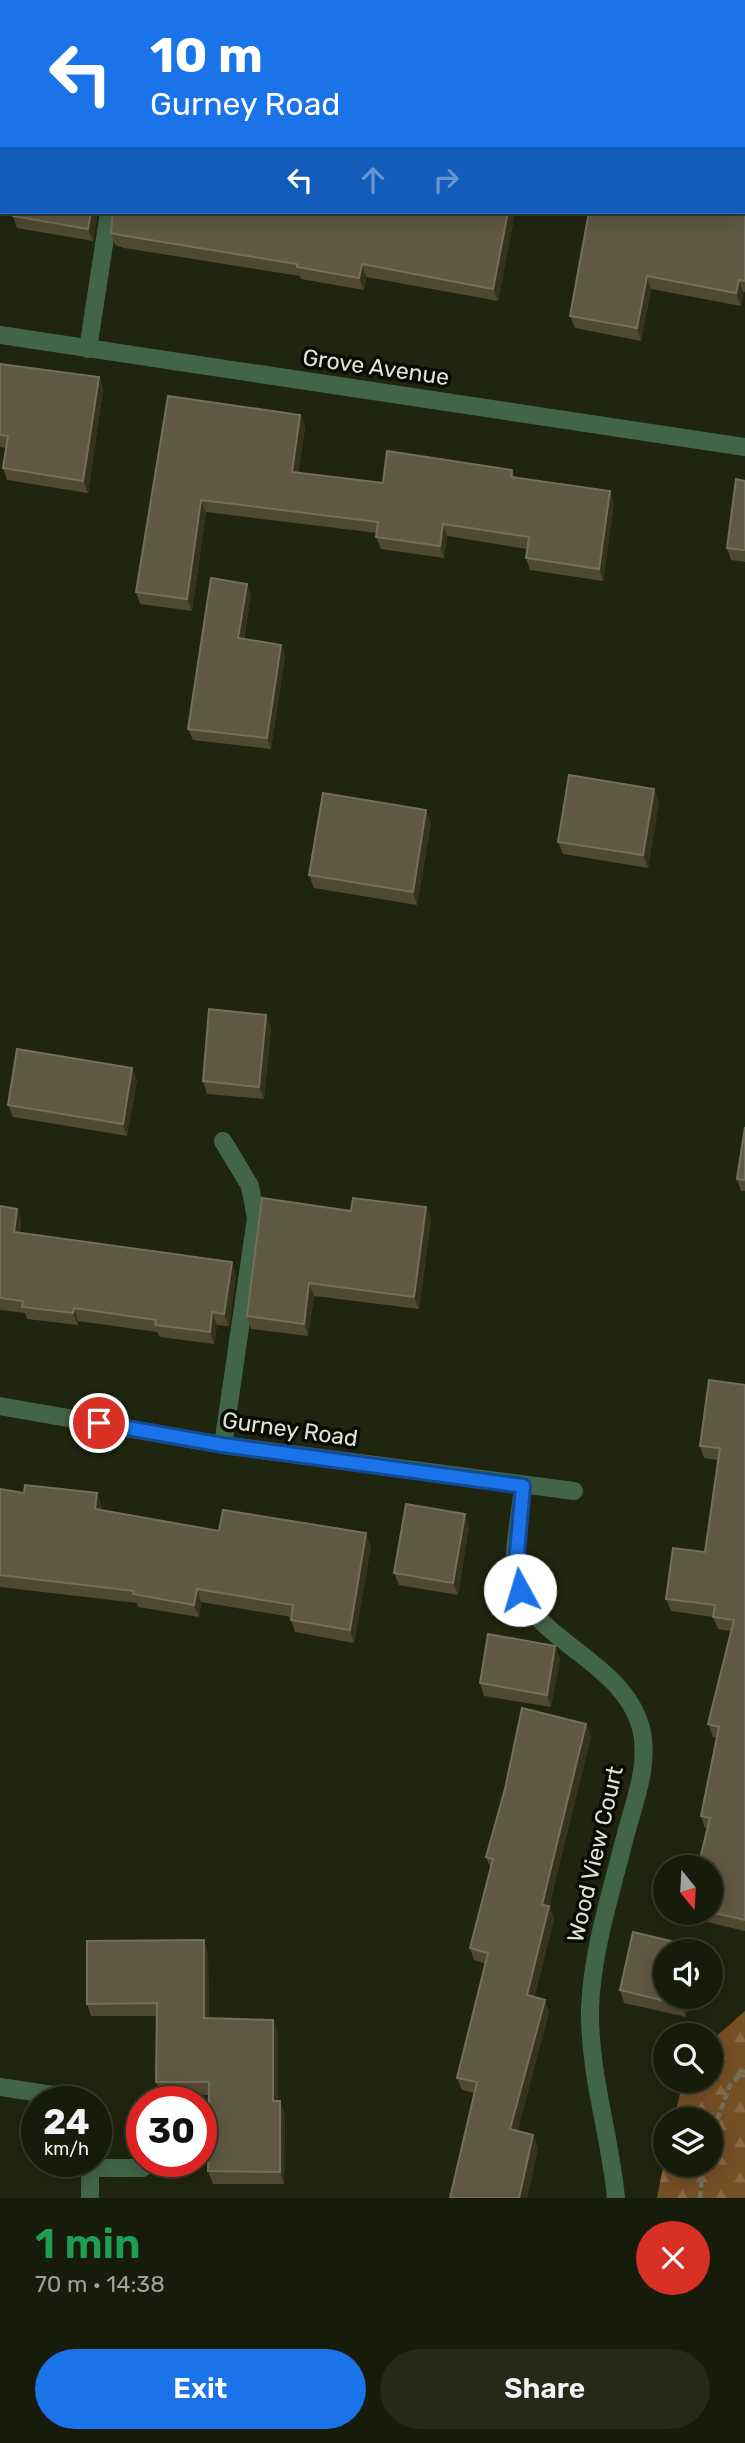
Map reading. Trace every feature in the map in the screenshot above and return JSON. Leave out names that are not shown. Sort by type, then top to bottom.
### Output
[{"type":"street","points":[[88,349],[109,214]]},
{"type":"street","name":"Grove Avenue","points":[[0,335],[745,447]]},
{"type":"street","points":[[223,1140],[250,1186],[256,1218],[223,1445]]},
{"type":"street","name":"Gurney Road","points":[[0,1406],[223,1445],[574,1491]]},
{"type":"street","name":"Wood View Court","points":[[523,1486],[515,1575],[525,1604],[553,1631],[601,1668],[628,1699],[641,1729],[642,1773],[595,1963],[590,2010],[595,2070],[616,2198]]},
{"type":"street","points":[[0,2087],[21,2091]]},
{"type":"street","points":[[90,2198],[91,2177]]},
{"type":"path","points":[[722,2107],[730,2085],[745,2070]]},
{"type":"path","points":[[700,2198],[702,2177]]},
{"type":"green space","points":[[745,2011],[745,2198],[657,2198],[661,2177],[723,2177],[723,2107],[677,2107],[680,2093],[723,2093],[723,2030]]},
{"type":"building","points":[[14,214],[91,214],[88,229]]},
{"type":"building","points":[[113,214],[508,214],[493,289],[362,264],[359,278],[297,267],[297,264],[111,233]]},
{"type":"building","points":[[589,214],[745,214],[745,281],[739,280],[736,293],[647,276],[637,328],[570,316]]},
{"type":"building","points":[[0,364],[99,377],[83,481],[3,468],[8,436],[0,435]]},
{"type":"building","points":[[168,396],[300,415],[292,472],[383,483],[387,451],[512,470],[511,477],[610,491],[599,569],[526,558],[529,537],[443,524],[440,546],[376,537],[378,522],[201,500],[187,599],[136,592]]},
{"type":"building","points":[[736,479],[745,481],[745,550],[727,548]]},
{"type":"building","points":[[211,578],[247,584],[238,638],[281,645],[267,738],[188,729]]},
{"type":"building","points":[[569,775],[654,789],[643,855],[558,842]]},
{"type":"building","points":[[323,793],[426,810],[413,892],[309,875]]},
{"type":"building","points":[[209,1009],[266,1015],[259,1087],[203,1081]]},
{"type":"building","points":[[17,1049],[132,1068],[123,1124],[8,1105]]},
{"type":"building","points":[[745,1127],[745,1180],[737,1179]]},
{"type":"building","points":[[262,1198],[351,1211],[353,1198],[426,1207],[414,1297],[309,1283],[304,1324],[247,1316]]},
{"type":"building","points":[[0,1206],[17,1209],[14,1232],[232,1262],[224,1314],[212,1312],[210,1332],[155,1325],[156,1320],[74,1308],[73,1313],[22,1307],[23,1301],[0,1298]]},
{"type":"building","points":[[709,1380],[745,1385],[745,1920],[723,1915],[723,1855],[701,1855],[710,1818],[701,1816],[719,1727],[708,1724],[734,1620],[713,1617],[715,1605],[666,1599],[673,1548],[705,1552],[720,1448],[700,1446]]},
{"type":"building","points":[[25,1485],[97,1493],[95,1509],[219,1531],[223,1510],[366,1533],[350,1630],[291,1620],[293,1605],[197,1589],[194,1605],[133,1594],[134,1591],[0,1575],[0,1489],[24,1493]]},
{"type":"building","points":[[406,1504],[465,1514],[453,1583],[394,1573]]},
{"type":"building","points":[[488,1634],[555,1646],[547,1695],[480,1683]]},
{"type":"building","points":[[522,1708],[586,1724],[542,1905],[549,1906],[527,1995],[545,2000],[510,2129],[533,2135],[519,2198],[450,2198],[477,2082],[457,2078],[488,1953],[470,1948],[493,1859],[486,1857],[505,1789]]},
{"type":"building","points":[[633,1932],[662,1939],[653,1939],[653,1998],[620,1990]]},
{"type":"building","points":[[204,1940],[204,2018],[273,2020],[273,2101],[280,2101],[280,2172],[217,2171],[217,2086],[209,2086],[209,2082],[156,2082],[157,2003],[87,2004],[87,1941]]},
{"type":"route","points":[[99,1423],[223,1445],[523,1486],[515,1575],[520,1590]]}]
